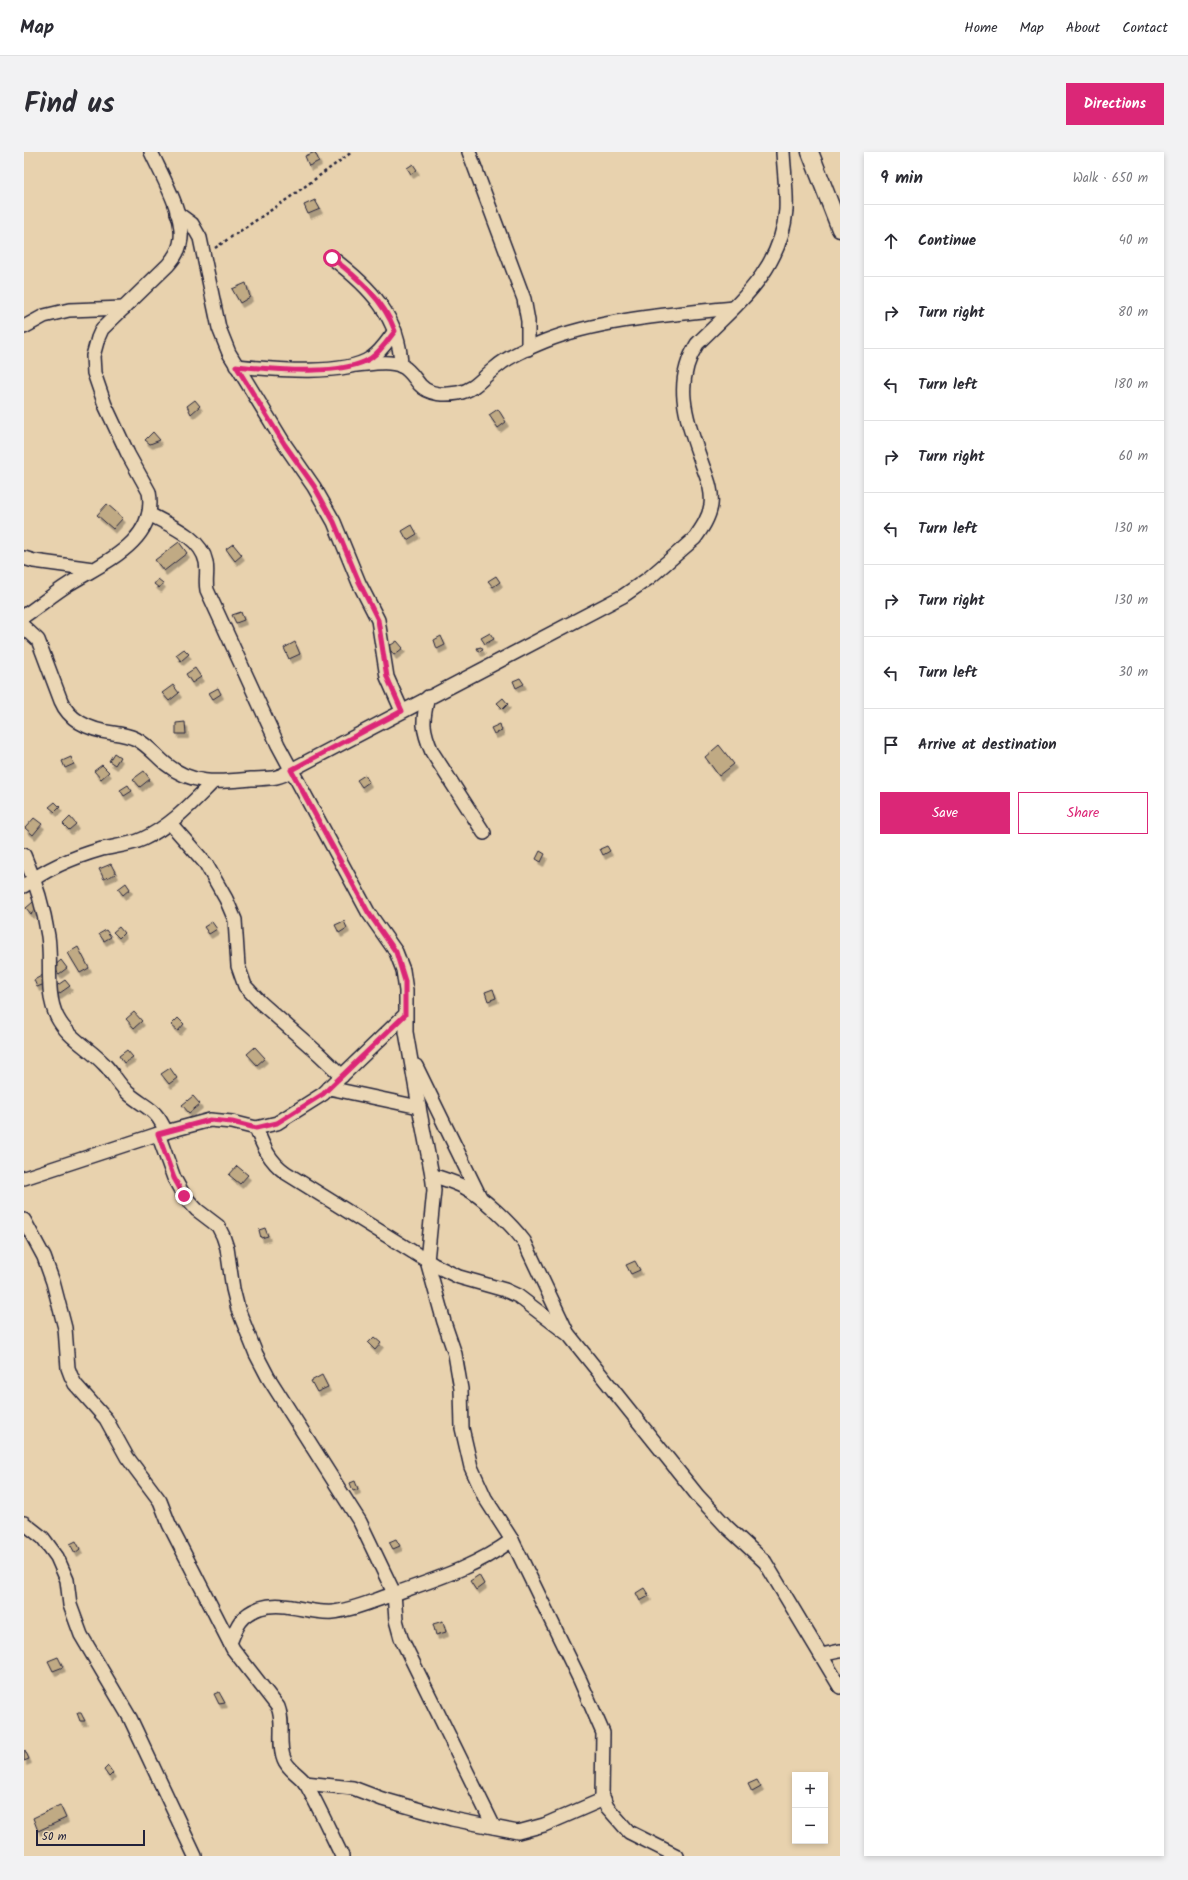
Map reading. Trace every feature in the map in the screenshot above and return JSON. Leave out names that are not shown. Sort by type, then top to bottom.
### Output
[{"type":"street","points":[[24,616],[67,584],[110,561],[125,550],[141,531],[149,514],[151,500],[149,492],[115,429],[99,387],[93,364],[94,347],[98,338],[109,322],[168,265],[176,254],[182,236],[172,197],[151,152]]},
{"type":"street","points":[[469,152],[524,299],[528,321],[528,349]]},
{"type":"street","points":[[24,627],[38,640],[64,708],[76,721],[84,725],[136,738],[168,765],[193,778],[212,783],[277,778],[428,697],[623,596],[649,578],[701,530],[709,512],[711,504],[710,488],[688,418],[683,382],[687,365],[697,344],[762,277],[777,251],[786,208],[783,152]]},
{"type":"street","points":[[810,152],[840,229]]},
{"type":"street","points":[[177,213],[186,219],[196,229],[200,238],[223,341],[236,366],[285,445],[314,486],[334,522],[359,582],[378,620],[387,677],[402,711]]},
{"type":"street","points":[[332,258],[354,274],[380,304],[395,331],[400,347],[401,366]]},
{"type":"street","points":[[24,327],[44,316],[69,310],[124,308]]},
{"type":"street","points":[[236,366],[308,369],[388,362],[401,366],[412,373],[420,385],[428,390],[442,394],[457,393],[478,384],[495,368],[528,349],[564,335],[595,327],[675,314],[733,308]]},
{"type":"street","points":[[357,365],[378,353],[395,331]]},
{"type":"street","points":[[149,514],[189,536],[202,550],[206,562],[206,586],[209,594],[278,746],[368,912],[396,952],[405,981],[405,1015],[410,1054],[434,1190],[427,1261],[456,1359],[460,1389],[462,1428],[471,1467],[485,1498],[512,1540],[580,1680],[603,1733],[604,1762],[602,1795],[607,1807],[629,1832],[677,1856]]},
{"type":"street","points":[[24,558],[34,561],[93,569]]},
{"type":"street","points":[[428,697],[422,718],[427,740],[432,752],[484,833]]},
{"type":"street","points":[[28,882],[65,861],[84,854],[129,844],[143,839],[170,823],[212,783]]},
{"type":"street","points":[[170,823],[213,873],[226,899],[235,920],[238,966],[245,986],[260,1002],[342,1076]]},
{"type":"street","points":[[24,855],[28,882],[48,936],[51,996],[56,1016],[67,1032],[94,1053],[124,1090],[153,1110],[162,1123],[162,1133],[174,1178],[184,1196],[197,1210],[218,1226],[223,1236],[237,1303],[256,1354],[268,1376],[356,1516],[394,1593],[396,1620],[401,1638],[494,1827]]},
{"type":"street","points":[[24,1178],[162,1133],[210,1120],[232,1122],[256,1128],[277,1123],[309,1104],[329,1088],[405,1015]]},
{"type":"street","points":[[410,1054],[481,1199]]},
{"type":"street","points":[[329,1088],[419,1107]]},
{"type":"street","points":[[256,1128],[266,1152],[278,1167],[427,1261],[459,1277],[505,1290],[518,1296],[569,1335]]},
{"type":"street","points":[[432,1175],[465,1187],[507,1222],[524,1241],[569,1335],[698,1496],[765,1562],[840,1687]]},
{"type":"street","points":[[24,1220],[44,1258],[53,1282],[65,1328],[68,1368],[71,1376],[75,1384],[106,1418],[127,1457],[160,1501],[169,1524],[230,1643],[242,1663],[278,1707],[282,1718],[281,1744],[284,1759],[288,1767],[305,1783],[342,1856]]},
{"type":"street","points":[[24,1523],[43,1538],[57,1557],[67,1580],[70,1605],[81,1635],[130,1718],[195,1856]]},
{"type":"street","points":[[230,1643],[238,1623],[248,1614],[260,1608],[278,1606],[311,1611],[332,1612],[345,1610],[467,1568],[492,1555],[512,1540]]},
{"type":"street","points":[[821,1655],[840,1651]]},
{"type":"street","points":[[305,1783],[353,1788],[393,1803],[452,1819],[518,1832],[544,1825],[604,1799]]},
{"type":"path","points":[[204,255],[289,198],[352,152]]},
{"type":"building","points":[[315,152],[319,161],[309,166],[305,156]]},
{"type":"building","points":[[413,164],[417,170],[411,174],[407,168]]},
{"type":"building","points":[[315,200],[320,209],[308,214],[304,205]]},
{"type":"building","points":[[246,283],[250,297],[240,303],[232,289]]},
{"type":"building","points":[[195,400],[200,406],[191,414],[187,406]]},
{"type":"building","points":[[498,409],[506,422],[498,428],[489,415]]},
{"type":"building","points":[[153,432],[160,440],[150,444],[145,440]]},
{"type":"building","points":[[107,504],[123,518],[113,529],[97,515]]},
{"type":"building","points":[[412,525],[417,534],[407,540],[402,531]]},
{"type":"building","points":[[179,542],[187,553],[164,571],[155,560]]},
{"type":"building","points":[[233,544],[242,555],[235,561],[226,549]]},
{"type":"building","points":[[496,576],[500,582],[493,587],[488,581]]},
{"type":"building","points":[[158,579],[163,583],[159,588],[154,584]]},
{"type":"building","points":[[241,612],[244,620],[236,623],[232,615]]},
{"type":"building","points":[[490,633],[494,639],[485,644],[481,638]]},
{"type":"building","points":[[441,636],[445,645],[437,649],[434,640]]},
{"type":"building","points":[[397,641],[403,648],[394,655],[388,647]]},
{"type":"building","points":[[295,642],[300,654],[289,659],[284,648]]},
{"type":"building","points":[[481,647],[483,650],[479,652],[477,648]]},
{"type":"building","points":[[184,649],[189,654],[181,661],[176,655]]},
{"type":"building","points":[[195,668],[201,677],[192,683],[186,674]]},
{"type":"building","points":[[520,678],[524,684],[516,688],[513,681]]},
{"type":"building","points":[[173,685],[179,693],[169,701],[162,693]]},
{"type":"building","points":[[218,688],[221,694],[213,699],[209,693]]},
{"type":"building","points":[[503,698],[508,704],[503,709],[497,703]]},
{"type":"building","points":[[185,722],[186,734],[176,734],[176,723]]},
{"type":"building","points":[[500,724],[502,731],[494,734],[491,728]]},
{"type":"building","points":[[719,745],[734,764],[719,776],[705,757]]},
{"type":"building","points":[[114,753],[120,757],[115,765],[109,761]]},
{"type":"building","points":[[71,757],[74,764],[65,768],[62,761]]},
{"type":"building","points":[[102,765],[109,772],[101,779],[94,771]]},
{"type":"building","points":[[144,771],[150,779],[140,787],[133,779]]},
{"type":"building","points":[[365,775],[369,782],[362,787],[357,780]]},
{"type":"building","points":[[128,785],[132,791],[124,796],[120,790]]},
{"type":"building","points":[[55,802],[60,807],[55,812],[49,807]]},
{"type":"building","points":[[70,817],[76,824],[69,830],[63,824]]},
{"type":"building","points":[[34,818],[42,824],[33,835],[25,828]]},
{"type":"building","points":[[607,846],[610,851],[603,855],[600,849]]},
{"type":"building","points":[[540,851],[545,854],[541,862],[536,859]]},
{"type":"building","points":[[111,864],[116,874],[104,879],[99,869]]},
{"type":"building","points":[[126,883],[130,889],[123,895],[118,889]]},
{"type":"building","points":[[33,902],[38,909],[31,914],[26,908]]},
{"type":"building","points":[[344,921],[347,928],[339,933],[335,925]]},
{"type":"building","points":[[212,922],[217,929],[209,934],[204,927]]},
{"type":"building","points":[[119,927],[124,933],[119,938],[113,932]]},
{"type":"building","points":[[106,930],[111,937],[104,941],[99,934]]},
{"type":"building","points":[[78,947],[89,968],[80,973],[68,953]]},
{"type":"building","points":[[61,960],[67,968],[59,974],[53,967]]},
{"type":"building","points":[[43,975],[47,983],[37,987],[34,980]]},
{"type":"building","points":[[65,980],[70,986],[57,995],[52,989]]},
{"type":"building","points":[[493,989],[496,998],[488,1001],[485,992]]},
{"type":"building","points":[[134,1012],[142,1021],[134,1028],[126,1019]]},
{"type":"building","points":[[178,1018],[184,1024],[178,1031],[171,1025]]},
{"type":"building","points":[[255,1047],[265,1058],[257,1065],[247,1054]]},
{"type":"building","points":[[127,1050],[133,1057],[124,1063],[119,1056]]},
{"type":"building","points":[[170,1068],[177,1078],[169,1084],[161,1074]]},
{"type":"building","points":[[193,1096],[200,1104],[189,1113],[182,1105]]},
{"type":"building","points":[[237,1166],[248,1175],[240,1184],[229,1175]]},
{"type":"building","points":[[265,1228],[268,1236],[261,1238],[259,1230]]},
{"type":"building","points":[[635,1261],[640,1270],[631,1274],[626,1265]]},
{"type":"building","points":[[374,1337],[381,1343],[375,1350],[368,1343]]},
{"type":"building","points":[[322,1375],[328,1387],[317,1392],[311,1381]]},
{"type":"building","points":[[355,1481],[358,1489],[353,1491],[350,1483]]},
{"type":"building","points":[[396,1539],[400,1546],[393,1549],[389,1542]]},
{"type":"building","points":[[76,1541],[80,1549],[75,1553],[70,1544]]},
{"type":"building","points":[[479,1575],[484,1584],[476,1590],[470,1581]]},
{"type":"building","points":[[644,1588],[649,1596],[640,1601],[636,1593]]},
{"type":"building","points":[[443,1621],[446,1632],[436,1635],[433,1624]]},
{"type":"building","points":[[58,1657],[63,1667],[53,1671],[48,1661]]},
{"type":"building","points":[[219,1692],[225,1703],[219,1704],[214,1694]]},
{"type":"building","points":[[77,1713],[81,1713],[85,1721],[80,1721]]},
{"type":"building","points":[[25,1750],[29,1759],[24,1761],[24,1751]]},
{"type":"building","points":[[108,1766],[113,1773],[109,1777],[104,1770]]},
{"type":"building","points":[[757,1780],[761,1787],[752,1792],[748,1784]]},
{"type":"building","points":[[60,1805],[66,1818],[38,1831],[33,1818]]},
{"type":"route","points":[[184,1196],[174,1178],[158,1134],[210,1120],[221,1120],[256,1128],[270,1126],[277,1123],[323,1094],[405,1015],[405,981],[403,970],[396,952],[368,912],[291,770],[402,711],[387,677],[381,631],[378,620],[350,562],[343,541],[334,522],[314,486],[285,445],[236,366],[284,369],[329,368],[357,365],[378,353],[395,331],[388,314],[354,274],[332,258]]}]
